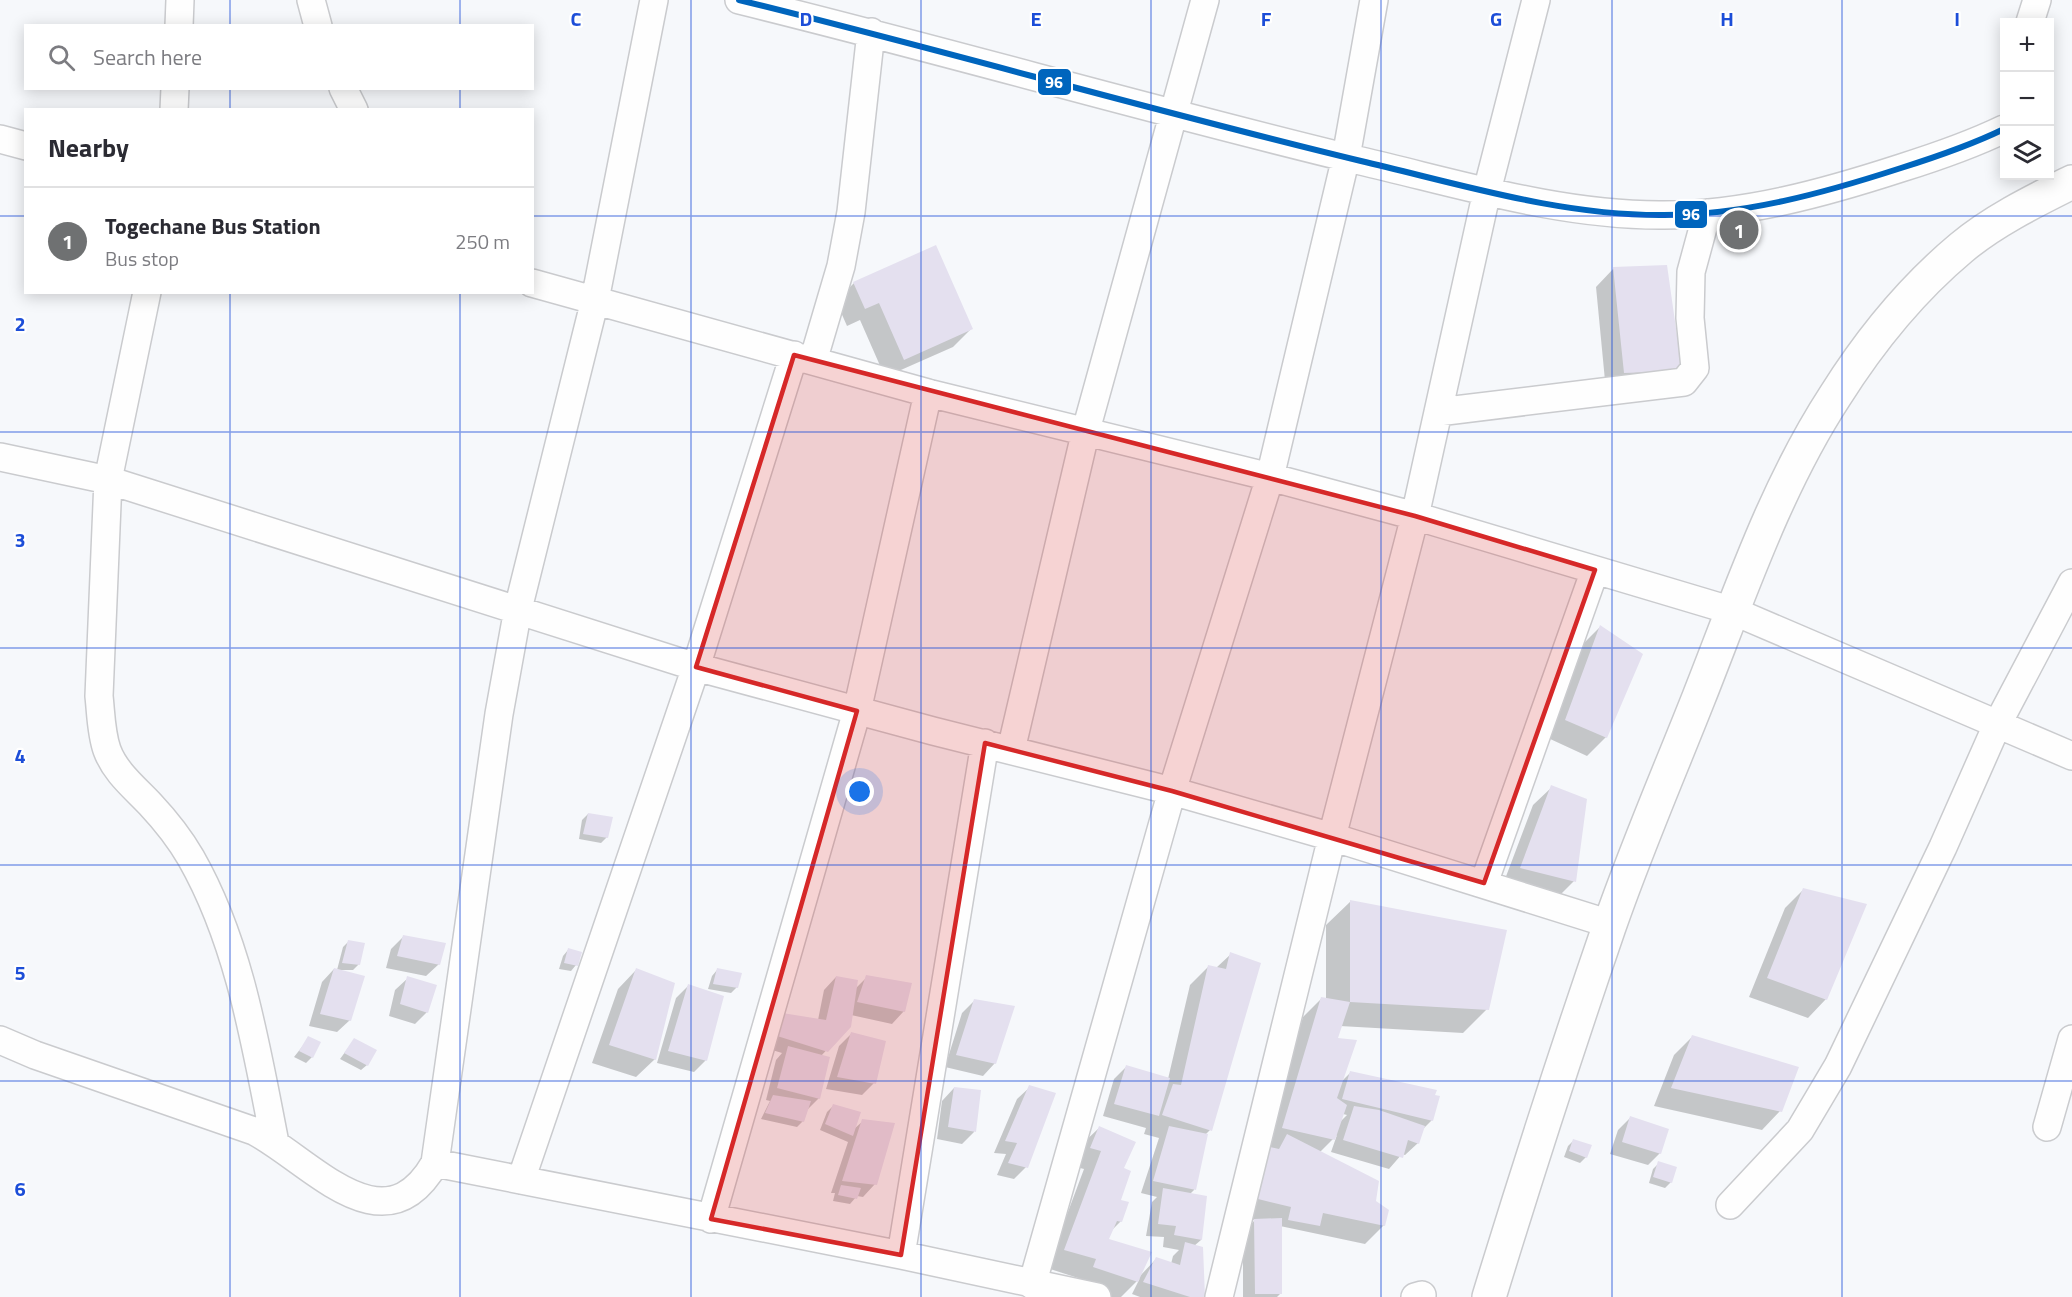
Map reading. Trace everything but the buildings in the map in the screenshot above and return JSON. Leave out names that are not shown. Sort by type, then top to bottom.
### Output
[{"type":"highway","points":[[1489,1297],[1610,924],[1779,499],[1834,396],[1873,342],[1908,301],[1963,246],[2050,184]]},
{"type":"street","points":[[179,24],[180,0]]},
{"type":"street","points":[[310,0],[317,24]]},
{"type":"street","points":[[0,1040],[35,1055],[218,1117],[275,1143],[337,1188],[375,1201],[392,1202],[405,1197],[425,1180],[435,1163],[499,714],[518,609],[595,300],[654,0]]},
{"type":"street","points":[[739,0],[838,11],[871,32],[1174,114],[1486,191],[1558,206],[1625,214],[1707,213],[1805,197],[1948,153],[2000,131]]},
{"type":"street","points":[[1011,750],[1086,430],[1205,0]]},
{"type":"street","points":[[1032,1285],[1172,791],[1270,477],[1346,157],[1374,0]]},
{"type":"street","points":[[1219,1297],[1332,837],[1416,516],[1486,191],[1536,0]]},
{"type":"street","points":[[2031,18],[2037,0]]},
{"type":"street","points":[[521,1180],[804,358],[841,266],[851,212],[860,112],[871,32]]},
{"type":"street","points":[[174,108],[175,90]]},
{"type":"street","points":[[344,90],[353,108]]},
{"type":"street","points":[[0,139],[24,145]]},
{"type":"street","points":[[1438,412],[1684,382],[1695,368],[1691,272],[1707,213]]},
{"type":"street","points":[[534,284],[928,393],[1086,430],[1416,516],[1733,610],[2072,756]]},
{"type":"street","points":[[147,294],[108,480],[99,696],[102,729],[117,769],[151,805],[191,858],[215,910],[250,1022],[275,1143]]},
{"type":"street","points":[[711,1219],[857,711],[928,393]]},
{"type":"street","points":[[0,457],[108,480],[696,667],[857,711],[1172,791],[1484,883],[1610,924]]},
{"type":"street","points":[[1484,883],[1595,570]]},
{"type":"street","points":[[1730,1205],[1800,1130],[1838,1066],[1933,868],[1997,725],[2072,583]]},
{"type":"street","points":[[901,1255],[984,744]]},
{"type":"street","points":[[2048,1127],[2072,1039]]},
{"type":"street","points":[[435,1163],[901,1255],[1032,1285],[1097,1297]]},
{"type":"highlighted area","points":[[794,355],[1415,516],[1595,570],[1484,883],[1172,791],[985,743],[901,1255],[711,1219],[857,711],[696,667]]},
{"type":"transit line","name":"96","points":[[739,0],[1283,142],[1473,188],[1549,204],[1625,214],[1694,214],[1784,201],[1927,160],[2000,131]]},
{"type":"place","name":"Togechane Bus Station","points":[[1739,230]]}]
